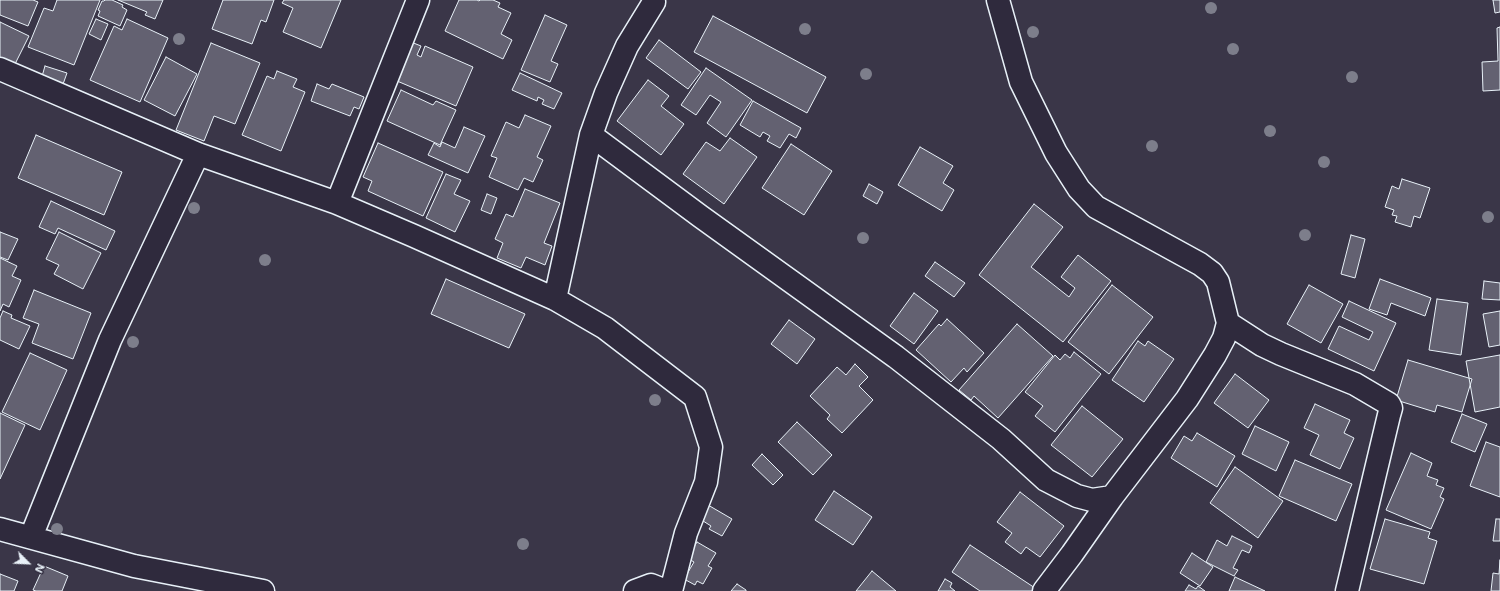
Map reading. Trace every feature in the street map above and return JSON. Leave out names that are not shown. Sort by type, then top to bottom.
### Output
[{"type":"street","points":[[337,203],[418,0]]},
{"type":"street","points":[[998,0],[1021,82],[1056,153],[1079,189],[1096,207],[1200,264],[1212,273],[1218,282],[1228,323],[1224,338],[1215,355],[1187,399],[1112,497],[1044,591]]},
{"type":"street","points":[[555,299],[591,135],[606,93],[627,46],[654,2]]},
{"type":"street","points":[[0,69],[198,154],[337,203],[555,299],[605,328],[695,397],[711,447],[706,482],[686,533],[671,591]]},
{"type":"street","points":[[591,135],[700,216],[896,357],[1000,439],[1046,480],[1077,496],[1092,500],[1112,497]]},
{"type":"street","points":[[32,538],[110,340],[198,154]]},
{"type":"street","points":[[1228,323],[1262,345],[1355,384],[1389,404],[1391,408],[1347,591]]},
{"type":"street","points":[[0,528],[134,566],[263,591]]},
{"type":"street","points":[[635,591],[651,585],[666,591]]},
{"type":"building","points":[[0,0],[33,0],[38,2],[28,26],[0,15]]},
{"type":"building","points":[[57,0],[100,0],[74,65],[28,47],[44,8],[53,11]]},
{"type":"building","points":[[112,0],[123,5],[122,7],[127,10],[120,26],[98,16],[100,11],[98,10],[102,1]]},
{"type":"building","points":[[118,0],[163,0],[155,19],[145,15],[147,12]]},
{"type":"building","points":[[223,0],[274,0],[266,22],[261,20],[252,44],[212,29]]},
{"type":"building","points":[[284,0],[341,0],[321,48],[283,32],[293,8],[282,3]]},
{"type":"building","points":[[459,0],[493,0],[500,3],[498,7],[511,13],[501,34],[512,40],[503,59],[445,31]]},
{"type":"building","points":[[1493,0],[1500,0],[1500,12],[1495,13]]},
{"type":"building","points":[[545,15],[567,25],[551,61],[558,64],[550,82],[521,70]]},
{"type":"building","points":[[713,16],[826,77],[807,113],[694,52]]},
{"type":"building","points":[[96,19],[108,24],[101,40],[89,34]]},
{"type":"building","points":[[127,19],[168,38],[140,102],[90,80],[114,26],[122,30]]},
{"type":"building","points":[[0,22],[29,36],[12,70],[0,63]]},
{"type":"building","points":[[1500,27],[1500,90],[1483,91],[1482,62],[1498,61],[1497,28]]},
{"type":"building","points":[[406,40],[421,46],[417,55],[421,57],[425,46],[473,67],[456,106],[390,78]]},
{"type":"building","points":[[659,40],[701,72],[688,89],[646,58]]},
{"type":"building","points":[[211,43],[260,63],[235,124],[214,116],[204,141],[176,130]]},
{"type":"building","points":[[166,57],[197,74],[175,116],[144,100]]},
{"type":"building","points":[[45,66],[67,73],[62,87],[41,80]]},
{"type":"building","points":[[706,68],[752,100],[726,137],[707,123],[721,102],[710,95],[696,115],[681,105]]},
{"type":"building","points":[[277,71],[297,79],[293,87],[305,92],[281,151],[242,135],[267,76],[274,79]]},
{"type":"building","points":[[520,73],[562,93],[554,109],[542,104],[544,100],[538,97],[537,101],[512,90]]},
{"type":"building","points":[[648,80],[669,96],[661,106],[684,124],[661,155],[617,121]]},
{"type":"building","points":[[317,84],[329,89],[332,84],[364,97],[359,109],[354,107],[350,116],[311,101]]},
{"type":"building","points":[[401,90],[433,105],[436,101],[456,110],[440,145],[387,121]]},
{"type":"building","points":[[753,101],[801,128],[796,138],[789,134],[780,148],[767,141],[770,136],[763,132],[760,137],[740,125]]},
{"type":"building","points":[[525,115],[551,126],[537,157],[543,160],[533,182],[524,178],[518,190],[489,177],[497,158],[491,156],[506,122],[519,128]]},
{"type":"building","points":[[464,127],[485,136],[468,173],[428,155],[434,143],[440,147],[442,142],[455,148]]},
{"type":"building","points":[[36,135],[122,172],[104,215],[18,178]]},
{"type":"building","points":[[730,138],[757,157],[724,204],[683,174],[706,142],[720,151]]},
{"type":"building","points":[[378,143],[443,172],[423,216],[368,191],[372,181],[363,177]]},
{"type":"building","points":[[791,144],[832,171],[804,215],[762,188]]},
{"type":"building","points":[[920,147],[953,166],[943,183],[954,190],[942,211],[898,185]]},
{"type":"building","points":[[446,174],[461,180],[454,194],[470,201],[455,232],[426,218]]},
{"type":"building","points":[[1402,179],[1430,188],[1420,218],[1414,216],[1411,227],[1395,222],[1397,216],[1392,215],[1394,210],[1385,207],[1392,186],[1399,189]]},
{"type":"building","points":[[869,184],[883,192],[877,204],[863,196]]},
{"type":"building","points":[[525,189],[560,203],[544,243],[552,246],[545,265],[526,257],[521,268],[497,258],[503,243],[495,239],[506,214],[513,217]]},
{"type":"building","points":[[487,194],[497,198],[491,214],[481,210]]},
{"type":"building","points":[[51,201],[115,231],[106,250],[58,228],[55,234],[39,227]]},
{"type":"building","points":[[1034,204],[1063,227],[1031,267],[1069,297],[1075,288],[1061,277],[1078,255],[1111,281],[1063,342],[979,275]]},
{"type":"building","points":[[0,232],[18,239],[8,260],[0,257]]},
{"type":"building","points":[[59,232],[101,253],[83,289],[54,274],[59,265],[46,259]]},
{"type":"building","points":[[1351,235],[1365,239],[1355,278],[1341,274]]},
{"type":"building","points":[[0,258],[17,266],[12,276],[21,280],[9,307],[3,304],[0,311]]},
{"type":"building","points":[[935,262],[965,283],[954,297],[925,276]]},
{"type":"building","points":[[446,279],[525,314],[509,348],[431,314]]},
{"type":"building","points":[[1380,279],[1431,298],[1425,316],[1391,303],[1387,315],[1369,309]]},
{"type":"building","points":[[1484,281],[1500,283],[1500,300],[1482,299]]},
{"type":"building","points":[[1112,285],[1153,317],[1109,374],[1068,342]]},
{"type":"building","points":[[1309,285],[1343,304],[1321,343],[1287,324]]},
{"type":"building","points":[[34,290],[91,313],[73,359],[32,343],[39,324],[23,318]]},
{"type":"building","points":[[914,293],[938,311],[914,344],[890,326]]},
{"type":"building","points":[[1437,299],[1468,303],[1461,355],[1429,350]]},
{"type":"building","points":[[1349,301],[1396,323],[1374,371],[1328,349],[1339,326],[1369,340],[1373,332],[1342,317]]},
{"type":"building","points":[[3,311],[12,315],[11,318],[30,326],[19,349],[0,340],[0,318]]},
{"type":"building","points":[[1500,311],[1500,345],[1489,347],[1483,314]]},
{"type":"building","points":[[947,319],[984,353],[967,372],[964,368],[951,382],[916,350],[939,324],[941,326]]},
{"type":"building","points":[[789,320],[815,339],[797,364],[771,344]]},
{"type":"building","points":[[1017,324],[1053,356],[998,418],[974,396],[971,400],[959,390]]},
{"type":"building","points":[[1138,341],[1145,346],[1148,341],[1174,359],[1144,402],[1112,380]]},
{"type":"building","points":[[1074,352],[1101,374],[1055,432],[1035,416],[1043,406],[1025,392],[1055,355],[1060,360],[1065,354],[1070,358]]},
{"type":"building","points":[[30,353],[67,370],[40,430],[2,412]]},
{"type":"building","points":[[1500,355],[1500,407],[1475,412],[1466,361]]},
{"type":"building","points":[[1408,360],[1472,379],[1462,412],[1437,405],[1435,412],[1396,400]]},
{"type":"building","points":[[855,364],[868,377],[859,386],[873,400],[842,433],[827,419],[830,415],[810,396],[837,367],[846,375]]},
{"type":"building","points":[[1235,374],[1269,400],[1248,428],[1214,403]]},
{"type":"building","points":[[1315,404],[1350,420],[1344,433],[1354,438],[1340,469],[1310,455],[1319,435],[1304,428]]},
{"type":"building","points":[[1082,406],[1123,439],[1092,477],[1051,445]]},
{"type":"building","points":[[0,413],[25,425],[0,479]]},
{"type":"building","points":[[1462,414],[1487,424],[1475,452],[1451,442]]},
{"type":"building","points":[[797,422],[832,455],[813,475],[778,442]]},
{"type":"building","points":[[1255,426],[1289,442],[1276,471],[1242,454]]},
{"type":"building","points":[[1197,433],[1235,456],[1217,487],[1171,458],[1184,436],[1192,441]]},
{"type":"building","points":[[1486,442],[1500,447],[1500,497],[1470,486]]},
{"type":"building","points":[[1411,453],[1432,463],[1427,476],[1438,480],[1436,485],[1444,488],[1440,497],[1444,499],[1431,529],[1386,510]]},
{"type":"building","points":[[762,454],[783,475],[773,485],[752,465]]},
{"type":"building","points":[[1295,460],[1352,484],[1336,521],[1279,496]]},
{"type":"building","points":[[1235,467],[1283,501],[1258,538],[1210,503]]},
{"type":"building","points":[[834,491],[872,517],[853,545],[815,520]]},
{"type":"building","points":[[1020,492],[1064,526],[1040,557],[1026,547],[1021,554],[1005,542],[1012,533],[997,522]]},
{"type":"building","points":[[708,505],[732,519],[722,536],[709,529],[711,526],[700,519]]},
{"type":"building","points":[[1385,519],[1430,532],[1428,538],[1437,541],[1424,584],[1370,569]]},
{"type":"building","points":[[1496,519],[1500,519],[1500,541],[1493,541]]},
{"type":"building","points":[[1232,536],[1252,546],[1249,553],[1242,550],[1233,568],[1238,570],[1234,576],[1206,562],[1217,540],[1227,546]]},
{"type":"building","points":[[697,542],[716,553],[708,566],[712,568],[703,584],[697,581],[695,585],[684,579],[694,562],[687,558]]},
{"type":"building","points":[[970,545],[1035,588],[1033,591],[980,591],[952,572]]},
{"type":"building","points":[[1192,553],[1213,567],[1200,586],[1180,573]]},
{"type":"building","points":[[1500,560],[1500,591],[1491,591],[1493,573],[1499,574]]},
{"type":"building","points":[[44,566],[68,576],[62,591],[33,590]]},
{"type":"building","points":[[872,571],[896,591],[856,591]]},
{"type":"building","points":[[0,574],[18,581],[14,591],[0,591]]},
{"type":"building","points":[[1235,577],[1265,591],[1229,591]]},
{"type":"building","points":[[945,579],[952,583],[950,587],[955,591],[938,591]]},
{"type":"building","points":[[737,584],[746,590],[746,591],[731,591]]},
{"type":"building","points":[[1189,585],[1196,589],[1198,586],[1205,591],[1185,591]]}]
